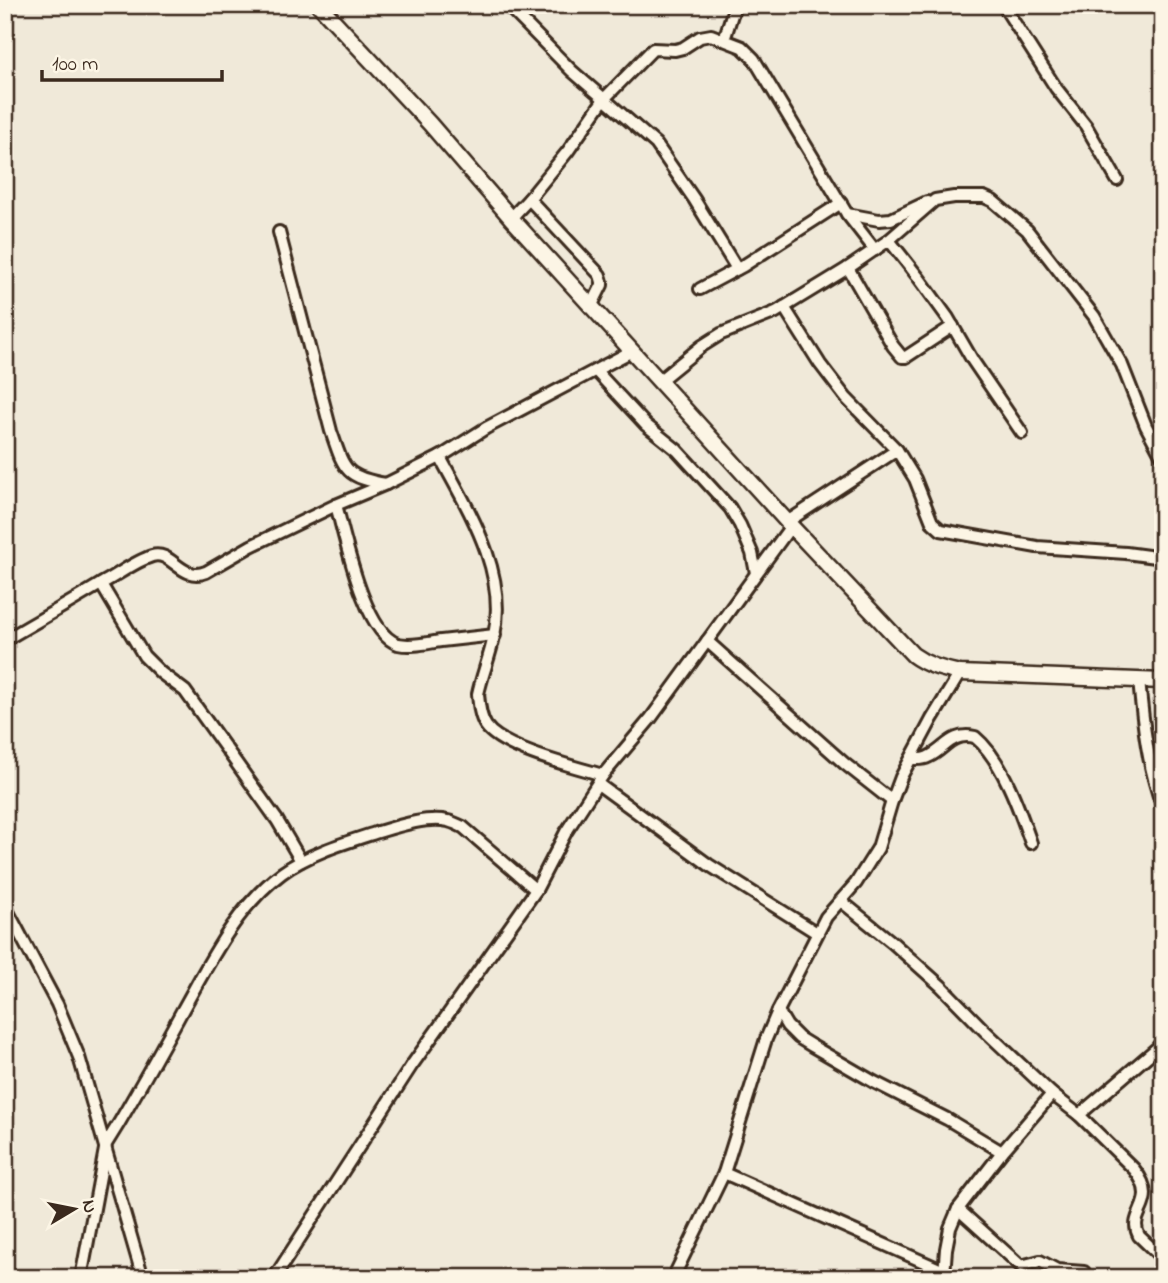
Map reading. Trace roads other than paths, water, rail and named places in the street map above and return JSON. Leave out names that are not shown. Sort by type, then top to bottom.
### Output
[{"type":"street","points":[[319,5],[430,124],[511,218],[789,524],[913,655],[934,667],[960,673],[1163,681]]},
{"type":"street","points":[[507,5],[572,71],[656,144],[737,269]]},
{"type":"street","points":[[724,40],[735,5]]},
{"type":"street","points":[[1003,5],[1056,88],[1086,126],[1117,180]]},
{"type":"street","points":[[511,218],[568,151],[604,99],[653,49],[683,48],[706,35],[742,47],[754,59],[847,214],[875,250]]},
{"type":"street","points":[[847,214],[879,220],[891,219],[935,200],[984,197],[993,201],[1027,230],[1094,316],[1122,365],[1146,426],[1163,458]]},
{"type":"street","points":[[529,199],[602,279],[602,285],[592,305]]},
{"type":"street","points":[[659,381],[721,334],[784,307],[848,268],[889,240],[935,200]]},
{"type":"street","points":[[700,289],[737,269],[841,203]]},
{"type":"street","points":[[279,232],[341,460],[352,475],[386,484]]},
{"type":"street","points":[[889,240],[953,326],[973,361],[1022,433]]},
{"type":"street","points":[[848,268],[902,357],[953,326]]},
{"type":"street","points":[[784,307],[820,364],[846,398],[897,450],[915,479],[932,522],[941,530],[1037,547],[1163,558]]},
{"type":"street","points":[[5,639],[148,558],[159,555],[190,574],[199,574],[251,546],[440,457],[485,428],[632,351]]},
{"type":"street","points":[[596,370],[646,425],[677,450],[730,508],[752,553],[756,572]]},
{"type":"street","points":[[274,1278],[412,1065],[536,890],[566,832],[600,780],[651,718],[789,524],[897,450]]},
{"type":"street","points":[[440,457],[480,534],[488,556],[496,597],[495,635],[478,694],[481,714],[487,727],[508,743],[600,780],[709,865],[817,933]]},
{"type":"street","points":[[336,505],[364,602],[372,619],[386,636],[398,644],[413,645],[495,635]]},
{"type":"street","points":[[101,584],[144,656],[185,691],[270,809],[301,860]]},
{"type":"street","points":[[707,642],[845,764],[892,801]]},
{"type":"street","points":[[673,1278],[724,1173],[766,1039],[778,1011],[826,917],[856,883],[878,848],[892,801],[911,759],[960,673]]},
{"type":"street","points":[[1139,680],[1149,757],[1163,808]]},
{"type":"street","points":[[911,759],[932,756],[942,746],[961,736],[975,737],[988,751],[1017,801],[1031,843]]},
{"type":"street","points":[[81,1278],[106,1144],[237,919],[259,893],[281,874],[301,860],[354,840],[390,828],[435,819],[463,827],[536,890]]},
{"type":"street","points":[[841,901],[941,986],[984,1030],[1052,1094],[1079,1115],[1140,1176],[1145,1200],[1136,1218],[1136,1232],[1163,1259]]},
{"type":"street","points":[[5,906],[57,1004],[79,1057],[143,1278]]},
{"type":"street","points":[[778,1011],[787,1026],[799,1038],[1002,1152]]},
{"type":"street","points":[[1079,1115],[1163,1040]]},
{"type":"street","points":[[724,1173],[944,1275],[950,1228],[958,1209],[1052,1094]]},
{"type":"street","points":[[958,1209],[1021,1266],[1040,1261],[1057,1270],[1084,1272]]}]
